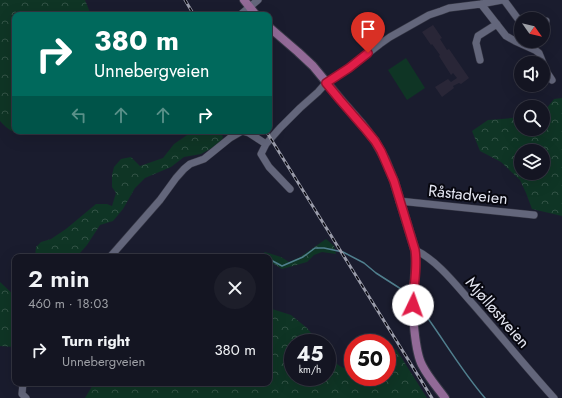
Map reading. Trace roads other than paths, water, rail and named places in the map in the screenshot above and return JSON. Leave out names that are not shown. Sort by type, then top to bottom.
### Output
[{"type":"main road","points":[[244,0],[253,12]]},
{"type":"main road","points":[[272,30],[309,62],[362,124],[375,141],[388,167],[415,250],[416,269],[413,305],[416,342],[422,365],[445,398]]},
{"type":"street","points":[[243,12],[258,0]]},
{"type":"street","points":[[290,189],[269,167],[260,154],[266,144],[280,128],[326,83],[349,68],[380,44],[429,15],[449,8],[503,0],[514,14]]},
{"type":"street","points":[[481,4],[506,36],[535,50],[540,56]]},
{"type":"street","points":[[480,60],[476,43],[478,36],[497,24]]},
{"type":"street","points":[[113,254],[190,164],[204,159],[230,138],[238,134]]},
{"type":"street","points":[[251,134],[266,144]]},
{"type":"street","name":"Råstadveien","points":[[399,201],[534,215]]},
{"type":"street","name":"Mjølløstveien","points":[[415,250],[431,260],[448,276],[554,398]]},
{"type":"street","points":[[23,386],[22,394],[26,398]]},
{"type":"waterway","points":[[272,261],[282,266],[303,257],[315,248],[324,248],[343,252],[364,263],[410,297]]},
{"type":"waterway","points":[[416,302],[485,398]]},
{"type":"railway","points":[[185,0],[192,12]]},
{"type":"railway","points":[[268,134],[432,398]]}]
